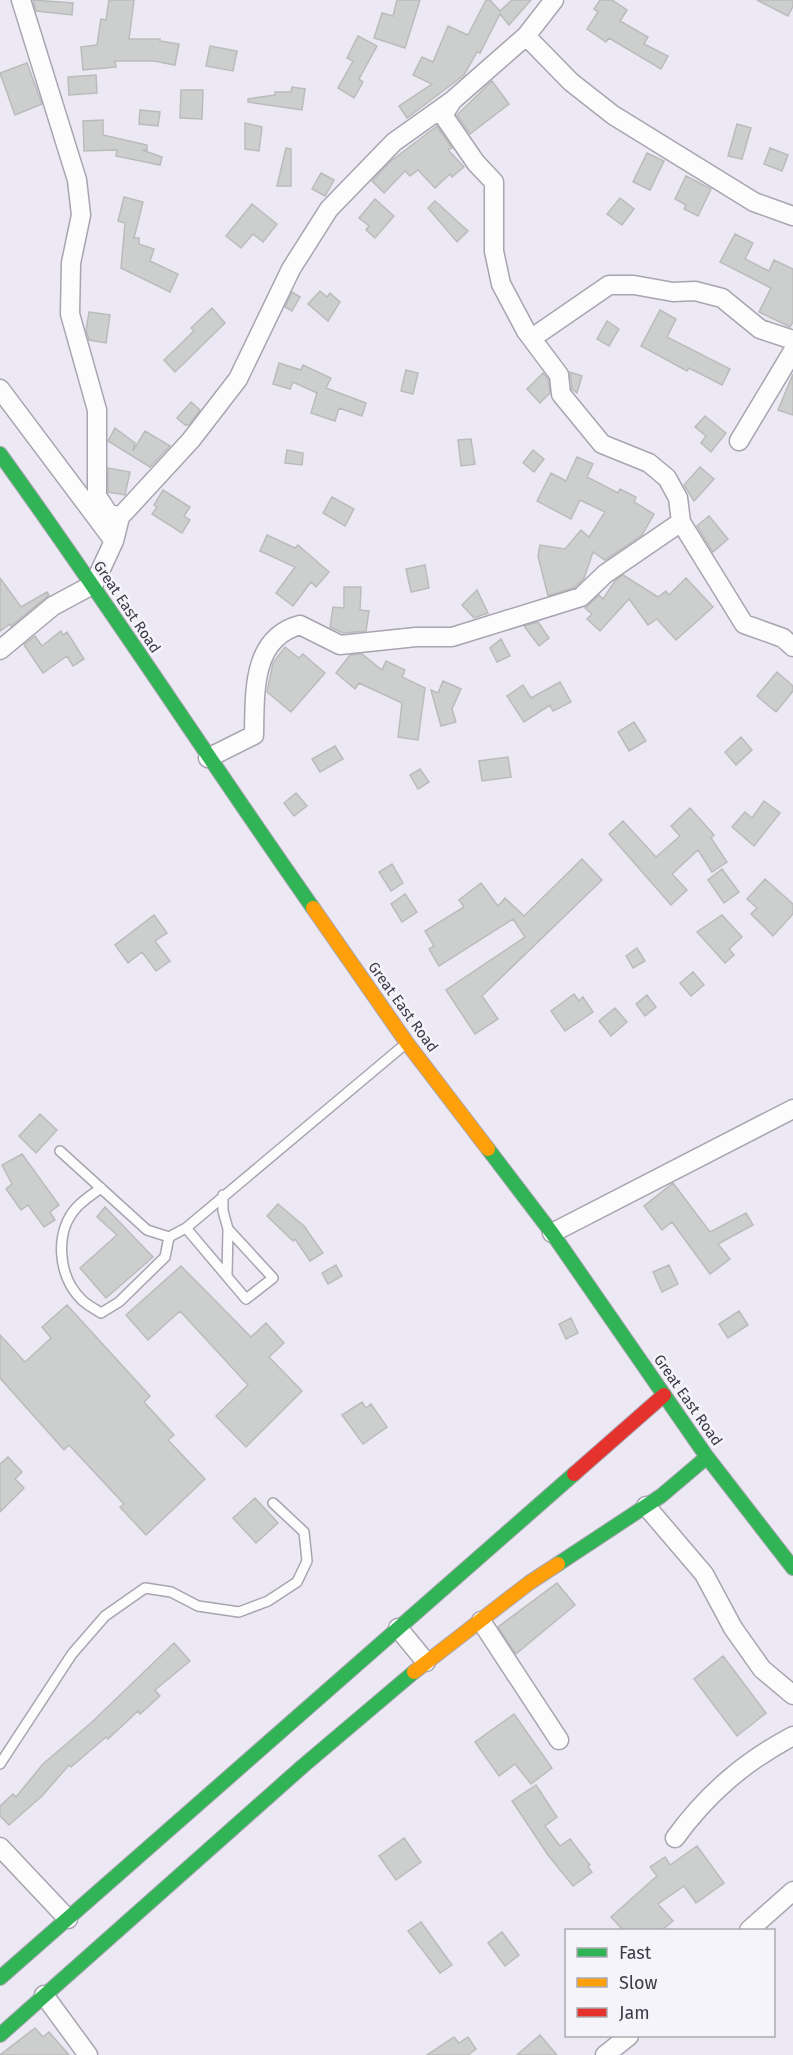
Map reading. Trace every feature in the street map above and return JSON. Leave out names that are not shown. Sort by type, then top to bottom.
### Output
[{"type":"main road","name":"Great East Road","points":[[0,454],[94,584],[208,758],[407,1043],[552,1233],[707,1457],[793,1568]]},
{"type":"main road","points":[[0,1978],[664,1395]]},
{"type":"main road","points":[[0,2035],[293,1775],[426,1662],[529,1583],[646,1506],[707,1457]]},
{"type":"street","points":[[21,0],[77,180],[81,215],[71,263],[70,314],[97,410],[97,496],[108,513],[120,517]]},
{"type":"street","points":[[0,650],[53,606],[94,584],[114,540],[120,517],[191,440],[238,379],[291,269],[330,208],[394,142],[453,100],[526,36],[554,0]]},
{"type":"street","points":[[526,36],[571,82],[613,115],[754,202],[793,216]]},
{"type":"street","points":[[453,100],[443,115],[476,163],[494,182],[494,251],[501,284],[511,307],[559,375],[561,394],[602,444],[649,463],[667,478],[678,498],[681,522],[744,624],[783,638],[793,647]]},
{"type":"street","points":[[532,338],[609,285],[634,285],[673,292],[695,291],[722,298],[760,329],[793,340]]},
{"type":"street","points":[[739,441],[793,351]]},
{"type":"street","points":[[0,389],[114,540]]},
{"type":"street","points":[[208,758],[254,735],[255,677],[267,648],[281,633],[292,627],[300,625],[340,645],[416,637],[452,638],[581,597],[605,574],[681,522]]},
{"type":"street","points":[[552,1233],[793,1109]]},
{"type":"street","points":[[646,1506],[704,1574],[733,1628],[762,1670],[793,1695]]},
{"type":"street","points":[[481,1621],[559,1740]]},
{"type":"street","points":[[398,1628],[426,1662]]},
{"type":"street","points":[[675,1838],[699,1805],[749,1761],[793,1736]]},
{"type":"street","points":[[0,1846],[68,1919]]},
{"type":"street","points":[[751,1929],[793,1891]]},
{"type":"street","points":[[44,1995],[88,2055]]},
{"type":"street","points":[[605,2055],[628,2037]]},
{"type":"lane","points":[[60,1151],[147,1230],[169,1237],[186,1228],[407,1043]]},
{"type":"lane","points":[[101,1188],[77,1207],[67,1224],[59,1251],[66,1273],[80,1299],[101,1313],[119,1302],[165,1257],[169,1237]]},
{"type":"lane","points":[[223,1195],[228,1229],[226,1276]]},
{"type":"lane","points":[[186,1228],[246,1299],[273,1278],[228,1229]]},
{"type":"lane","points":[[0,1764],[72,1654],[105,1616],[145,1588],[171,1592],[198,1606],[239,1612],[268,1600],[297,1582],[307,1561],[304,1532],[273,1503]]},
{"type":"building","points":[[33,0],[73,3],[72,15],[36,11]]},
{"type":"building","points":[[109,0],[134,0],[129,39],[160,39],[160,41],[179,44],[175,65],[154,61],[115,61],[116,67],[83,70],[81,47],[97,45],[101,19],[106,20]]},
{"type":"building","points":[[397,0],[420,0],[405,48],[374,38],[382,13],[393,16]]},
{"type":"building","points":[[486,0],[490,0],[500,11],[512,0],[531,0],[509,25],[500,14],[480,53],[477,52],[464,75],[407,118],[399,106],[432,84],[413,75],[422,57],[433,62],[448,26],[468,35]]},
{"type":"building","points":[[600,0],[612,0],[627,10],[620,21],[648,37],[644,44],[668,56],[661,69],[609,38],[606,42],[587,29],[598,12],[594,9]]},
{"type":"building","points":[[757,0],[793,0],[793,6],[788,16]]},
{"type":"building","points":[[358,36],[377,46],[359,79],[363,82],[354,98],[338,88],[353,61],[347,58]]},
{"type":"building","points":[[210,46],[237,51],[233,71],[206,66]]},
{"type":"building","points":[[27,63],[42,104],[15,115],[0,73]]},
{"type":"building","points":[[96,75],[97,93],[69,95],[68,77]]},
{"type":"building","points":[[492,81],[509,104],[470,134],[457,115]]},
{"type":"building","points":[[292,87],[305,89],[302,110],[248,102],[248,99],[275,95],[275,92],[291,92]]},
{"type":"building","points":[[181,90],[203,90],[202,119],[180,118]]},
{"type":"building","points":[[140,110],[160,112],[158,126],[139,124]]},
{"type":"building","points":[[103,120],[103,135],[147,145],[147,150],[142,150],[162,157],[160,165],[116,156],[117,150],[84,151],[83,121]]},
{"type":"building","points":[[245,123],[262,127],[259,151],[245,149]]},
{"type":"building","points":[[737,124],[751,128],[742,159],[728,156]]},
{"type":"building","points":[[437,126],[452,148],[448,150],[464,167],[452,177],[450,174],[435,188],[418,170],[410,176],[405,171],[384,193],[372,181],[391,161]]},
{"type":"building","points":[[286,148],[291,149],[291,186],[277,186]]},
{"type":"building","points":[[770,148],[788,155],[782,171],[764,164]]},
{"type":"building","points":[[647,153],[664,161],[650,190],[633,182]]},
{"type":"building","points":[[321,173],[334,180],[325,196],[312,189]]},
{"type":"building","points":[[686,176],[711,189],[698,216],[684,209],[686,205],[675,199]]},
{"type":"building","points":[[124,197],[143,202],[134,238],[139,238],[139,244],[154,249],[150,261],[178,274],[170,292],[121,268],[125,223],[118,221]]},
{"type":"building","points":[[620,198],[634,209],[622,225],[607,214]]},
{"type":"building","points":[[375,199],[394,216],[375,238],[366,230],[369,226],[359,218]]},
{"type":"building","points":[[435,201],[468,231],[457,242],[428,208]]},
{"type":"building","points":[[252,204],[277,224],[263,242],[253,234],[241,248],[226,236]]},
{"type":"building","points":[[735,234],[753,243],[745,259],[769,271],[774,260],[793,269],[793,322],[790,327],[759,312],[771,288],[720,262]]},
{"type":"building","points":[[320,291],[327,297],[330,293],[340,302],[328,321],[308,304]]},
{"type":"building","points":[[292,292],[300,297],[292,311],[285,307]]},
{"type":"building","points":[[212,308],[225,323],[175,372],[164,360],[194,331],[191,328]]},
{"type":"building","points":[[660,310],[676,319],[667,337],[730,369],[722,385],[689,368],[687,371],[641,346]]},
{"type":"building","points":[[89,312],[110,315],[106,343],[89,340],[86,330]]},
{"type":"building","points":[[607,321],[619,329],[609,346],[597,339]]},
{"type":"building","points":[[279,363],[301,370],[303,365],[331,378],[326,388],[366,403],[362,416],[339,408],[335,421],[311,413],[317,393],[293,382],[290,389],[273,384]]},
{"type":"building","points":[[406,370],[418,373],[413,394],[401,391]]},
{"type":"building","points":[[570,372],[582,376],[577,393],[572,389]]},
{"type":"building","points":[[543,373],[548,379],[550,393],[540,403],[527,389]]},
{"type":"building","points":[[793,374],[793,415],[778,410]]},
{"type":"building","points":[[191,402],[200,410],[189,425],[185,425],[177,418]]},
{"type":"building","points":[[705,416],[726,433],[711,452],[701,443],[706,436],[695,427]]},
{"type":"building","points":[[115,428],[135,443],[133,451],[145,431],[170,446],[150,467],[108,441]]},
{"type":"building","points":[[471,439],[475,464],[461,466],[458,440]]},
{"type":"building","points":[[287,450],[303,453],[302,465],[285,463]]},
{"type":"building","points":[[533,450],[544,459],[534,472],[523,463]]},
{"type":"building","points":[[577,457],[593,464],[587,477],[618,493],[620,489],[636,497],[634,502],[654,514],[642,535],[605,560],[593,552],[584,578],[575,587],[548,596],[538,556],[540,545],[565,549],[581,530],[589,537],[605,512],[580,500],[571,519],[537,501],[551,473],[566,481]]},
{"type":"building","points":[[700,467],[714,479],[694,501],[684,485]]},
{"type":"building","points":[[108,468],[130,472],[125,495],[108,492]]},
{"type":"building","points":[[163,490],[190,507],[184,516],[190,520],[182,533],[152,514],[157,507],[154,505]]},
{"type":"building","points":[[332,497],[354,509],[345,526],[323,513]]},
{"type":"building","points":[[709,516],[728,539],[713,552],[697,526]]},
{"type":"building","points":[[267,535],[295,548],[298,545],[329,572],[316,587],[311,582],[293,606],[276,593],[295,567],[260,551]]},
{"type":"building","points":[[425,565],[429,588],[411,592],[406,569]]},
{"type":"building","points":[[623,575],[658,597],[666,591],[669,595],[686,578],[713,607],[676,640],[657,619],[648,625],[629,599],[600,631],[587,619],[592,614],[585,608],[599,595],[603,599],[615,581]]},
{"type":"building","points":[[0,578],[21,607],[47,592],[49,595],[11,626],[10,624],[0,631]]},
{"type":"building","points":[[344,587],[361,587],[360,610],[369,611],[366,631],[343,633],[330,627],[333,607],[344,608]]},
{"type":"building","points":[[477,590],[488,613],[474,618],[462,605]]},
{"type":"building","points":[[538,622],[549,638],[539,646],[524,626]]},
{"type":"building","points":[[61,631],[63,635],[67,632],[84,659],[73,666],[67,656],[43,673],[24,645],[35,636],[42,646]]},
{"type":"building","points":[[501,639],[510,656],[497,662],[490,648]]},
{"type":"building","points":[[285,647],[299,658],[303,654],[325,673],[291,712],[267,692],[273,663]]},
{"type":"building","points":[[362,654],[382,670],[386,661],[405,670],[402,677],[425,688],[418,740],[398,737],[402,703],[359,683],[355,689],[336,673],[350,655]]},
{"type":"building","points":[[777,672],[793,686],[793,691],[776,712],[757,696]]},
{"type":"building","points":[[443,681],[461,689],[452,709],[456,722],[441,726],[431,690],[438,693]]},
{"type":"building","points":[[560,682],[571,702],[553,711],[550,705],[524,722],[507,696],[523,685],[531,698]]},
{"type":"building","points":[[634,722],[646,741],[629,751],[618,732]]},
{"type":"building","points":[[741,737],[752,750],[736,765],[725,752]]},
{"type":"building","points":[[335,746],[343,759],[320,772],[312,759]]},
{"type":"building","points":[[508,757],[511,777],[482,781],[479,761]]},
{"type":"building","points":[[420,769],[429,782],[418,789],[410,775]]},
{"type":"building","points":[[296,793],[307,806],[294,816],[284,803]]},
{"type":"building","points":[[764,801],[780,813],[754,846],[732,827],[745,812],[752,818]]},
{"type":"building","points":[[690,808],[714,835],[711,838],[727,862],[712,872],[698,850],[672,874],[687,890],[671,905],[609,834],[623,821],[656,857],[680,836],[671,826]]},
{"type":"building","points":[[582,859],[602,880],[482,996],[498,1019],[475,1034],[446,990],[525,937],[513,919],[439,966],[429,949],[434,946],[425,931],[464,907],[459,900],[481,883],[498,906],[505,898],[524,916]]},
{"type":"building","points":[[392,864],[403,883],[391,891],[379,872]]},
{"type":"building","points":[[722,869],[739,892],[724,903],[708,880]]},
{"type":"building","points":[[765,879],[793,904],[793,914],[773,936],[751,914],[757,908],[747,899]]},
{"type":"building","points":[[405,894],[417,912],[402,922],[391,904]]},
{"type":"building","points":[[154,915],[167,933],[155,941],[170,961],[156,971],[142,952],[128,963],[115,945]]},
{"type":"building","points":[[722,915],[742,937],[729,949],[734,955],[725,963],[697,932]]},
{"type":"building","points":[[637,948],[645,961],[633,968],[626,956]]},
{"type":"building","points":[[693,972],[704,985],[691,996],[680,983]]},
{"type":"building","points":[[574,994],[579,1001],[583,997],[593,1012],[565,1031],[551,1011]]},
{"type":"building","points":[[647,995],[656,1007],[645,1016],[636,1004]]},
{"type":"building","points":[[615,1008],[627,1022],[611,1036],[599,1021]]},
{"type":"building","points":[[40,1114],[57,1130],[36,1153],[19,1136]]},
{"type":"building","points":[[22,1154],[59,1205],[50,1212],[55,1220],[44,1227],[28,1205],[21,1210],[6,1189],[12,1184],[2,1165]]},
{"type":"building","points":[[673,1183],[710,1232],[746,1213],[753,1225],[718,1244],[730,1259],[710,1274],[672,1222],[662,1230],[644,1206]]},
{"type":"building","points":[[278,1204],[304,1226],[323,1253],[310,1261],[295,1239],[293,1241],[267,1216]]},
{"type":"building","points":[[105,1207],[153,1257],[106,1298],[80,1268],[117,1235],[97,1217]]},
{"type":"building","points":[[336,1265],[342,1276],[328,1284],[322,1273]]},
{"type":"building","points":[[669,1265],[678,1284],[662,1292],[653,1272]]},
{"type":"building","points":[[181,1266],[251,1337],[266,1323],[284,1343],[269,1357],[302,1391],[246,1447],[216,1416],[248,1385],[180,1311],[148,1340],[126,1315]]},
{"type":"building","points":[[67,1305],[150,1396],[144,1402],[174,1435],[168,1440],[205,1479],[146,1535],[120,1507],[124,1504],[69,1445],[64,1450],[0,1378],[0,1335],[25,1362],[51,1338],[42,1327]]},
{"type":"building","points":[[739,1311],[748,1325],[728,1338],[719,1324]]},
{"type":"building","points":[[571,1318],[578,1333],[566,1339],[559,1324]]},
{"type":"building","points":[[362,1402],[366,1408],[371,1404],[387,1427],[363,1444],[342,1415]]},
{"type":"building","points":[[8,1457],[22,1472],[15,1479],[24,1488],[0,1512],[0,1464]]},
{"type":"building","points":[[255,1498],[278,1523],[256,1543],[233,1518]]},
{"type":"building","points":[[557,1583],[575,1605],[516,1654],[498,1627]]},
{"type":"building","points":[[174,1643],[190,1661],[155,1690],[160,1696],[140,1714],[138,1711],[108,1739],[106,1737],[71,1767],[69,1765],[42,1796],[9,1825],[0,1816],[0,1806],[13,1794],[16,1797],[43,1764],[92,1722]]},
{"type":"building","points":[[723,1656],[766,1713],[737,1736],[694,1679]]},
{"type":"building","points":[[514,1714],[552,1768],[531,1784],[515,1764],[499,1776],[475,1742]]},
{"type":"building","points":[[536,1785],[557,1817],[545,1826],[560,1846],[570,1839],[590,1865],[588,1867],[592,1872],[573,1886],[548,1855],[512,1801]]},
{"type":"building","points":[[404,1838],[421,1862],[396,1880],[379,1856]]},
{"type":"building","points":[[697,1846],[724,1883],[696,1903],[684,1886],[658,1904],[673,1921],[663,1929],[622,1929],[611,1917],[657,1876],[650,1867],[665,1857],[670,1865]]},
{"type":"building","points":[[421,1922],[452,1965],[440,1973],[408,1931]]},
{"type":"building","points":[[502,1932],[519,1955],[505,1966],[488,1943]]},
{"type":"building","points":[[35,2028],[43,2037],[49,2032],[69,2055],[0,2055]]},
{"type":"building","points":[[540,2035],[557,2055],[517,2055]]},
{"type":"building","points":[[454,2037],[459,2043],[468,2037],[476,2049],[468,2055],[427,2055]]},
{"type":"traffic: fast","points":[[0,454],[313,908]]},
{"type":"traffic: fast","points":[[488,1149],[552,1233],[707,1457],[793,1568]]},
{"type":"traffic: fast","points":[[558,1564],[661,1496],[707,1457]]},
{"type":"traffic: fast","points":[[0,1978],[574,1474]]},
{"type":"traffic: fast","points":[[0,2035],[303,1766],[414,1672]]},
{"type":"traffic: slow","points":[[313,908],[407,1043],[488,1149]]},
{"type":"traffic: slow","points":[[414,1672],[529,1583],[558,1564]]},
{"type":"traffic: jam","points":[[574,1474],[664,1395]]}]
